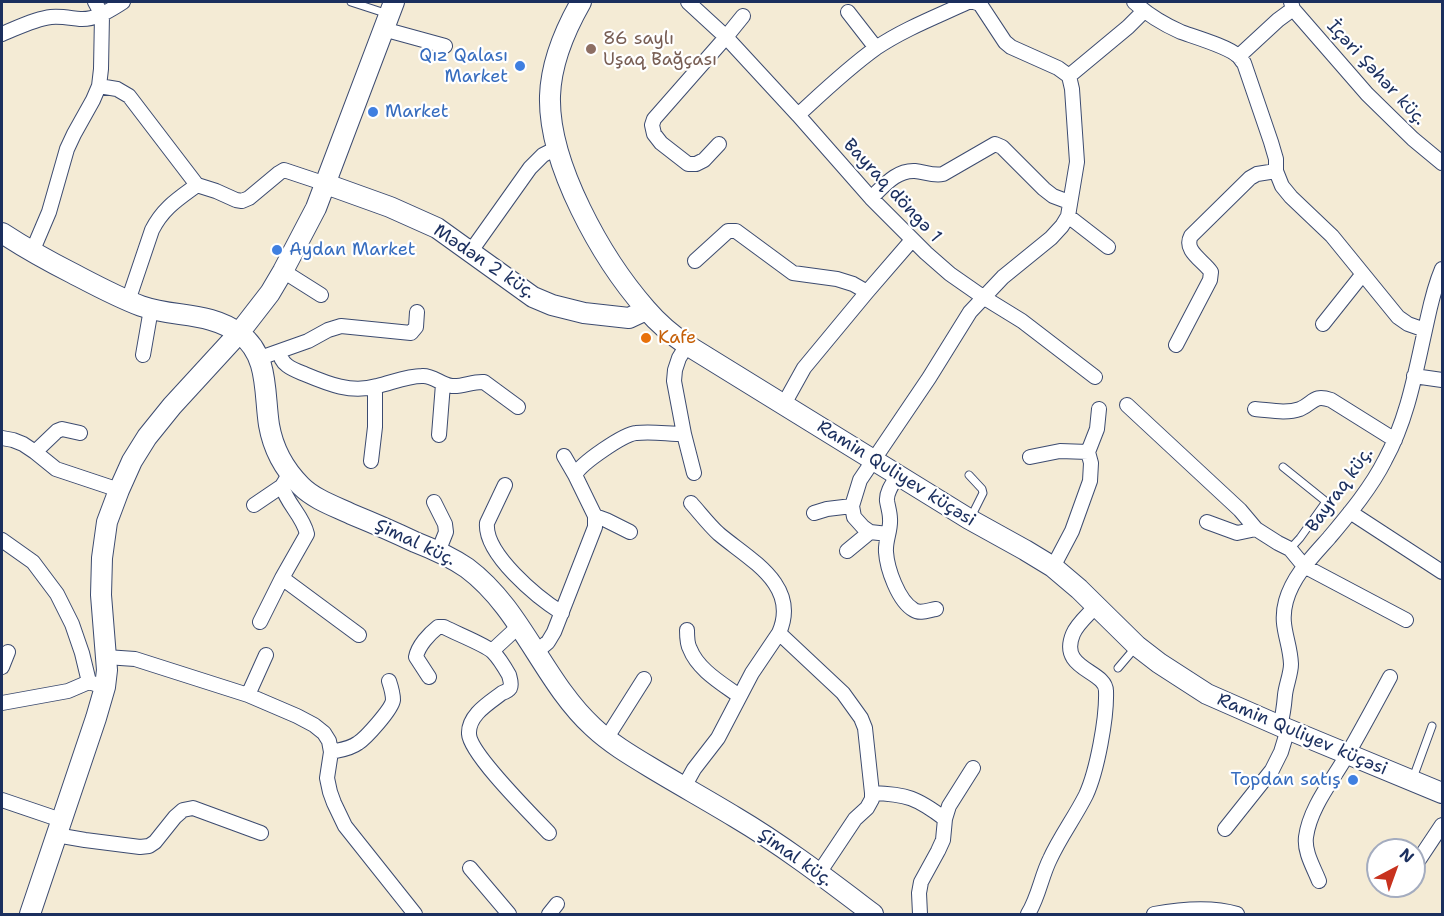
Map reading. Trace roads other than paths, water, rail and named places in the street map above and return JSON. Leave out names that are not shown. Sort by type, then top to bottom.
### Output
[{"type":"street","points":[[32,252],[49,212],[67,149],[99,86],[102,15],[95,2]]},
{"type":"street","points":[[2,34],[48,17],[92,18],[102,15],[123,2]]},
{"type":"street","name":"Ramin Quliyev küçəsi","points":[[581,2],[560,46],[553,72],[550,96],[557,148],[573,192],[594,236],[646,310],[668,331],[687,345],[969,519],[1053,567],[1137,646],[1206,694],[1443,793]]},
{"type":"street","name":"Bayraq döngə 1","points":[[688,2],[726,37],[798,114],[871,198],[912,240],[950,274],[1022,321],[1095,377]]},
{"type":"street","points":[[798,114],[876,48],[968,2],[980,4],[1005,42],[1011,47],[1058,68],[1069,76],[1072,89],[1077,162],[1068,209],[1062,226],[1051,238],[1019,263],[970,312],[924,386],[872,459],[860,480],[852,506],[854,517],[870,531],[888,534]]},
{"type":"street","points":[[1239,56],[1292,5]]},
{"type":"street","name":"İçəri Şəhər küç.","points":[[1292,5],[1366,94],[1413,139],[1443,163]]},
{"type":"street","points":[[1069,76],[1128,27],[1139,6],[1160,22],[1239,56],[1244,63],[1271,142],[1276,159],[1276,171],[1282,186],[1332,236],[1398,317],[1408,324],[1425,330]]},
{"type":"street","points":[[848,12],[876,48]]},
{"type":"street","points":[[2,703],[97,685],[107,670],[101,595],[102,558],[107,522],[132,460],[172,406],[239,333],[270,293],[283,271],[306,229],[326,184],[389,15],[445,46]]},
{"type":"street","points":[[719,144],[704,160],[696,164],[688,164],[661,143],[654,134],[652,126],[654,119],[743,16]]},
{"type":"street","points":[[99,86],[117,89],[129,96],[196,185],[242,201],[285,170],[326,184]]},
{"type":"street","points":[[871,198],[902,172],[943,174],[995,144],[1002,147],[1108,247]]},
{"type":"street","points":[[471,251],[530,168],[543,155],[557,148]]},
{"type":"street","points":[[1176,345],[1210,280],[1211,272],[1190,249],[1188,242],[1191,236],[1250,178],[1257,174],[1276,171]]},
{"type":"street","name":"Mədən 2 küç.","points":[[326,184],[390,207],[437,228],[533,297],[552,305],[584,313],[629,318],[646,310]]},
{"type":"street","points":[[129,301],[156,221],[165,210],[196,185]]},
{"type":"street","points":[[695,261],[728,231],[736,231],[793,273],[837,279],[867,292]]},
{"type":"street","points":[[2,234],[111,294],[151,309],[208,318],[239,333]]},
{"type":"street","points":[[784,404],[804,368],[912,240]]},
{"type":"street","name":"Bayraq küç.","points":[[1225,829],[1272,770],[1281,752],[1285,696],[1291,665],[1282,618],[1289,592],[1304,566],[1350,512],[1385,461],[1409,401],[1432,295],[1443,269]]},
{"type":"street","points":[[283,271],[321,295]]},
{"type":"street","points":[[1323,324],[1362,275]]},
{"type":"street","points":[[143,355],[151,309]]},
{"type":"street","points":[[260,358],[308,341],[341,326],[411,333],[416,327],[417,312]]},
{"type":"street","name":"Şimal küç.","points":[[239,333],[254,347],[260,358],[269,427],[286,480],[344,511],[438,552],[467,569],[501,602],[575,708],[606,739],[765,835],[873,915]]},
{"type":"street","points":[[687,345],[679,358],[674,381],[694,473]]},
{"type":"street","points":[[280,352],[284,362],[292,369],[322,382],[352,390],[430,376],[443,384],[452,386],[484,382],[518,407]]},
{"type":"street","points":[[1414,375],[1443,380]]},
{"type":"street","points":[[439,435],[443,384]]},
{"type":"street","points":[[371,461],[375,427],[375,387]]},
{"type":"street","points":[[1255,409],[1280,412],[1300,409],[1312,400],[1323,397],[1395,440]]},
{"type":"street","points":[[1127,405],[1240,510],[1256,529],[1290,549],[1304,566],[1406,620]]},
{"type":"street","points":[[1053,567],[1072,531],[1090,481],[1091,463],[1088,452],[1097,429],[1100,410]]},
{"type":"street","points":[[36,452],[57,431],[62,429],[80,433]]},
{"type":"street","points":[[575,474],[585,463],[635,433],[684,434]]},
{"type":"street","points":[[2,438],[23,444],[56,469],[119,490]]},
{"type":"street","points":[[1030,457],[1060,451],[1088,452]]},
{"type":"street","points":[[537,652],[548,642],[554,632],[595,527],[596,516],[564,456]]},
{"type":"street","points":[[898,475],[887,498],[890,520],[886,550],[888,565],[902,598],[915,611],[936,609]]},
{"type":"street","points":[[254,505],[286,480]]},
{"type":"street","points":[[260,622],[308,534],[306,526],[284,494],[286,480]]},
{"type":"street","points":[[505,485],[487,523],[489,539],[523,583],[547,604],[562,613]]},
{"type":"street","points":[[434,502],[445,524],[446,532],[438,552]]},
{"type":"street","points":[[684,787],[694,769],[728,722],[752,673],[779,633],[782,626],[783,598],[767,573],[717,532],[691,502]]},
{"type":"street","points":[[814,513],[852,506]]},
{"type":"street","points":[[1350,512],[1443,572]]},
{"type":"street","points":[[596,516],[630,532]]},
{"type":"street","points":[[1207,522],[1237,533],[1256,529]]},
{"type":"street","points":[[847,551],[870,531]]},
{"type":"street","points":[[2,540],[33,562],[57,594],[97,685],[96,718],[30,915]]},
{"type":"street","points":[[282,578],[359,635]]},
{"type":"street","points":[[1028,915],[1053,852],[1087,793],[1099,749],[1104,720],[1106,685],[1076,662],[1071,654],[1070,644],[1073,634],[1096,606]]},
{"type":"street","points":[[492,651],[519,626]]},
{"type":"street","points":[[429,677],[416,657],[417,651],[438,627],[444,627],[492,651],[508,672],[510,688],[476,715],[471,723],[469,738],[497,778],[549,833]]},
{"type":"street","points":[[687,630],[689,648],[701,666],[739,696]]},
{"type":"street","points":[[779,633],[843,693],[861,718],[865,728],[872,800],[855,819],[819,873]]},
{"type":"street","points":[[2,667],[8,652]]},
{"type":"street","points":[[248,695],[266,655]]},
{"type":"street","points":[[106,657],[135,659],[248,695],[297,716],[324,733],[329,741],[331,752],[327,778],[330,792],[345,826],[415,915]]},
{"type":"street","points":[[1319,881],[1307,851],[1305,839],[1310,822],[1317,805],[1390,677]]},
{"type":"street","points":[[606,739],[644,679]]},
{"type":"street","points":[[331,752],[349,748],[358,743],[388,711],[393,698],[389,681]]},
{"type":"street","points":[[920,915],[921,882],[943,840],[949,806],[973,768]]},
{"type":"street","points":[[873,793],[911,797],[945,819]]},
{"type":"street","points":[[2,800],[58,827],[129,845],[149,846],[183,810],[194,808],[261,833]]},
{"type":"street","points":[[1426,850],[1443,825]]},
{"type":"street","points":[[470,868],[509,915]]},
{"type":"street","points":[[1154,915],[1170,911],[1199,909],[1230,912],[1237,915]]},
{"type":"lane","points":[[351,2],[389,15]]},
{"type":"lane","points":[[1283,467],[1325,503],[1290,549]]},
{"type":"lane","points":[[969,474],[983,493],[969,519]]},
{"type":"lane","points":[[1118,668],[1137,646]]},
{"type":"lane","points":[[1412,781],[1432,726]]},
{"type":"place","name":"86 saylı Uşaq Bağçası","points":[[591,49]]},
{"type":"place","name":"Qız Qalası Market","points":[[520,66]]},
{"type":"place","name":"Market","points":[[373,112]]},
{"type":"place","name":"Aydan Market","points":[[277,250]]},
{"type":"place","name":"Kafe","points":[[646,338]]},
{"type":"place","name":"Topdan satış","points":[[1353,780]]}]
